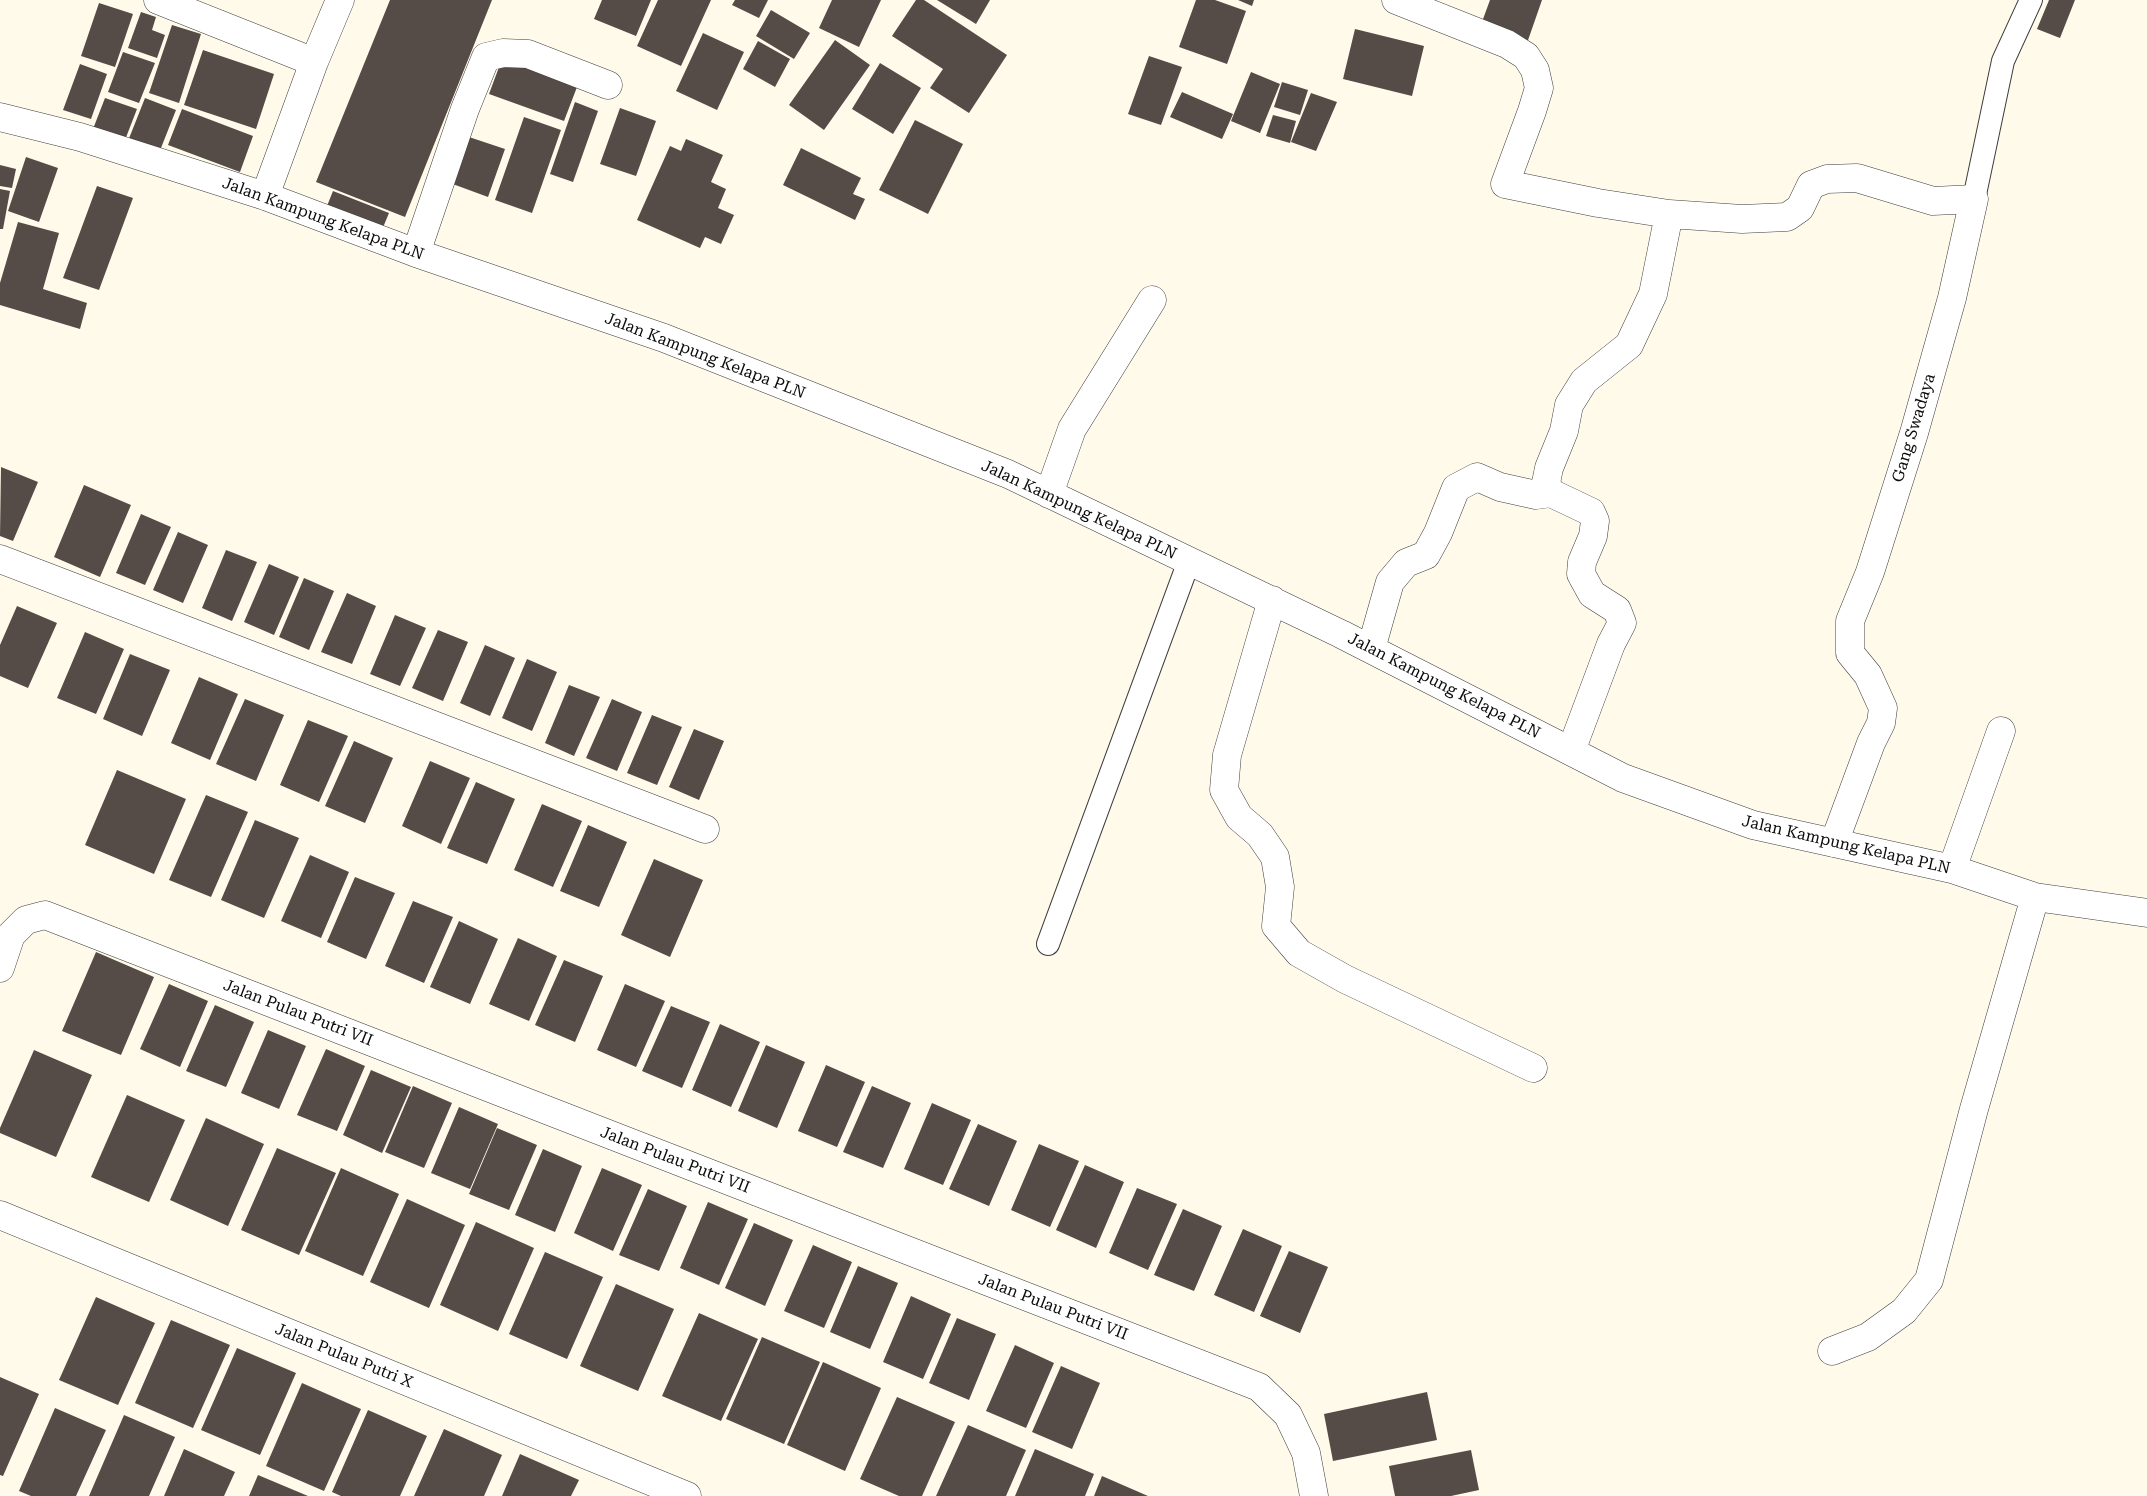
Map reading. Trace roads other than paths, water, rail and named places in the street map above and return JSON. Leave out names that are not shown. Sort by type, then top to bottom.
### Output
[{"type":"street","points":[[158,0],[314,62]]},
{"type":"street","points":[[265,196],[314,62],[340,0]]},
{"type":"street","points":[[1396,0],[1506,44],[1526,56],[1531,63],[1535,70],[1538,88],[1532,111],[1505,184],[1598,203],[1669,214],[1742,219],[1787,217],[1800,208],[1812,185],[1827,180],[1857,178],[1933,201],[1974,198]]},
{"type":"street","points":[[416,253],[465,109],[486,58],[503,54],[528,54],[608,85]]},
{"type":"street","name":"Jalan Kampung Kelapa PLN","points":[[0,117],[80,137],[265,196],[416,253],[664,338],[1008,474],[1272,600],[1623,778],[1753,825],[1952,869],[2035,897],[2147,913]]},
{"type":"street","name":"Gang Swadaya","points":[[1834,843],[1871,743],[1881,723],[1883,708],[1868,675],[1850,653],[1850,620],[1870,572],[1914,433],[1952,298],[1974,198]]},
{"type":"street","points":[[1551,493],[1546,483],[1549,468],[1564,431],[1569,405],[1584,381],[1629,345],[1653,294],[1669,214]]},
{"type":"street","points":[[1049,494],[1072,429],[1152,300]]},
{"type":"street","points":[[1371,649],[1390,582],[1406,563],[1426,554],[1438,533],[1456,488],[1477,477],[1500,487],[1536,495],[1551,493],[1591,512],[1594,521],[1593,536],[1582,562],[1581,574],[1592,594],[1617,610],[1622,623],[1611,644],[1571,751]]},
{"type":"street","points":[[0,559],[705,829]]},
{"type":"street","points":[[1272,600],[1227,755],[1224,790],[1239,816],[1260,835],[1275,857],[1280,887],[1276,926],[1298,954],[1337,975],[1533,1068]]},
{"type":"street","points":[[1952,869],[2001,731]]},
{"type":"street","points":[[1832,1351],[1868,1337],[1904,1311],[1929,1280],[1974,1109],[2035,897]]},
{"type":"street","name":"Jalan Pulau Putri VII","points":[[0,968],[11,936],[26,920],[46,915],[1259,1387],[1288,1415],[1306,1453],[1314,1496]]},
{"type":"street","name":"Jalan Pulau Putri X","points":[[0,1215],[687,1496]]},
{"type":"lane","name":"Gang Swadaya","points":[[1974,198],[2004,61],[2031,0]]},
{"type":"lane","points":[[1048,944],[1189,561]]}]
